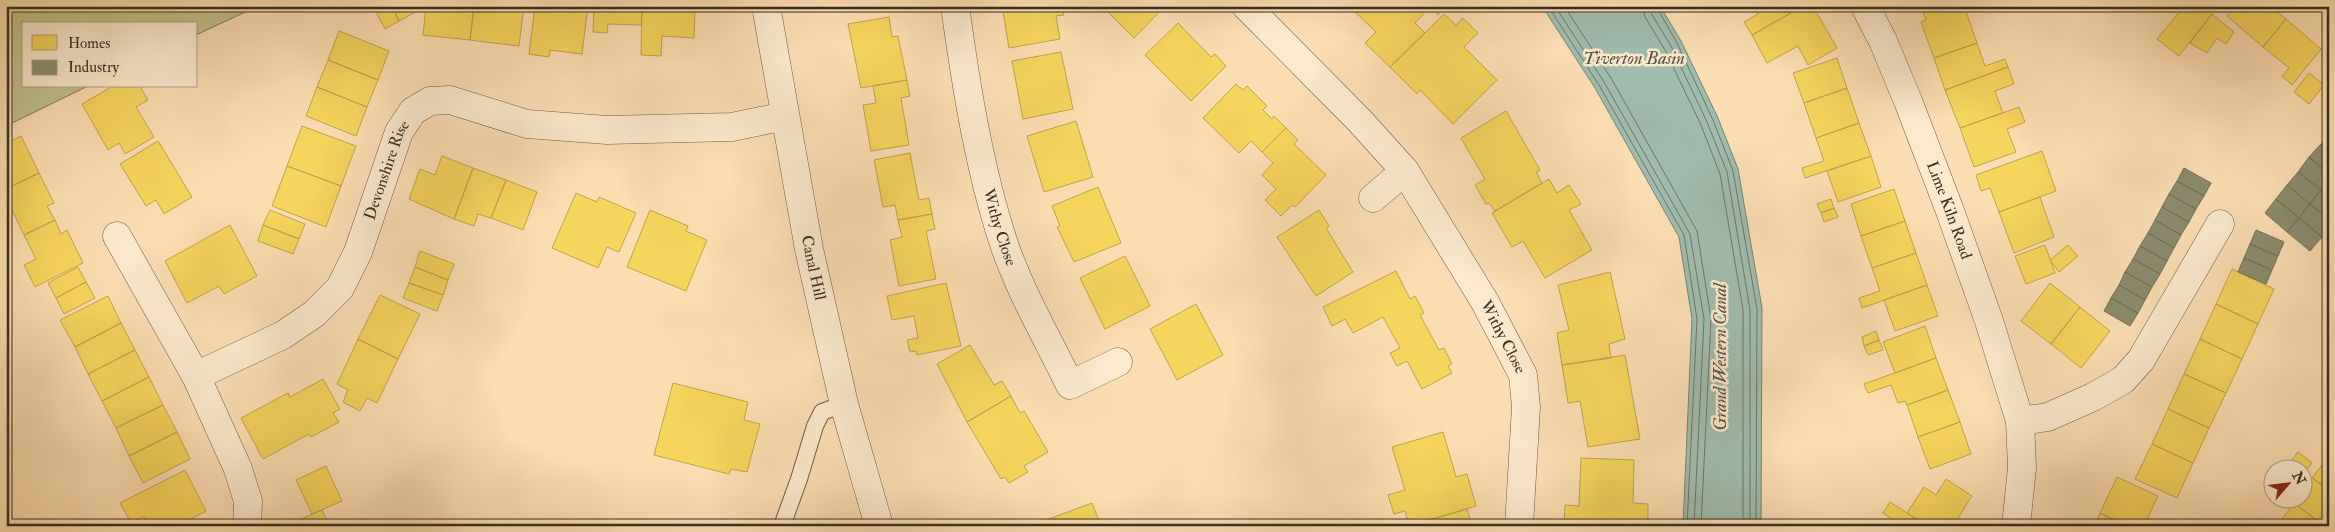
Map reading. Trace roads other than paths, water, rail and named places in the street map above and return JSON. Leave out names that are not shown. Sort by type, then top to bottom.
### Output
[{"type":"street","name":"Canal Hill","points":[[766,6],[809,249],[844,404],[879,526]]},
{"type":"street","name":"Withy Close","points":[[955,6],[972,117],[989,190],[1004,245],[1028,303],[1070,385],[1118,362]]},
{"type":"street","name":"Withy Close","points":[[1246,6],[1360,121],[1405,172],[1485,302],[1523,375],[1526,407],[1519,526]]},
{"type":"street","name":"Lime Kiln Road","points":[[1865,6],[1883,41],[1908,101],[1950,211],[1989,321],[2020,421],[2022,468],[2016,526]]},
{"type":"street","name":"Devonshire Rise","points":[[196,376],[284,335],[314,314],[340,288],[358,252],[399,132],[412,111],[430,101],[450,100],[527,124],[607,130],[732,127],[785,116]]},
{"type":"street","points":[[1373,198],[1405,172]]},
{"type":"street","points":[[2020,421],[2048,417],[2092,397],[2123,380],[2141,360],[2220,224]]},
{"type":"street","points":[[117,236],[196,376],[238,469],[248,501],[247,526]]},
{"type":"lane","points":[[782,526],[815,426],[822,412],[844,404]]},
{"type":"water","points":[[1542,6],[1660,6],[1681,41],[1718,118],[1738,169],[1762,308],[1761,526],[1683,526],[1692,319],[1679,237],[1595,88]]},
{"type":"water label","name":"Tiverton Basin","points":[[1634,58]]},
{"type":"water label","name":"Grand Western Canal","points":[[1720,357]]}]
